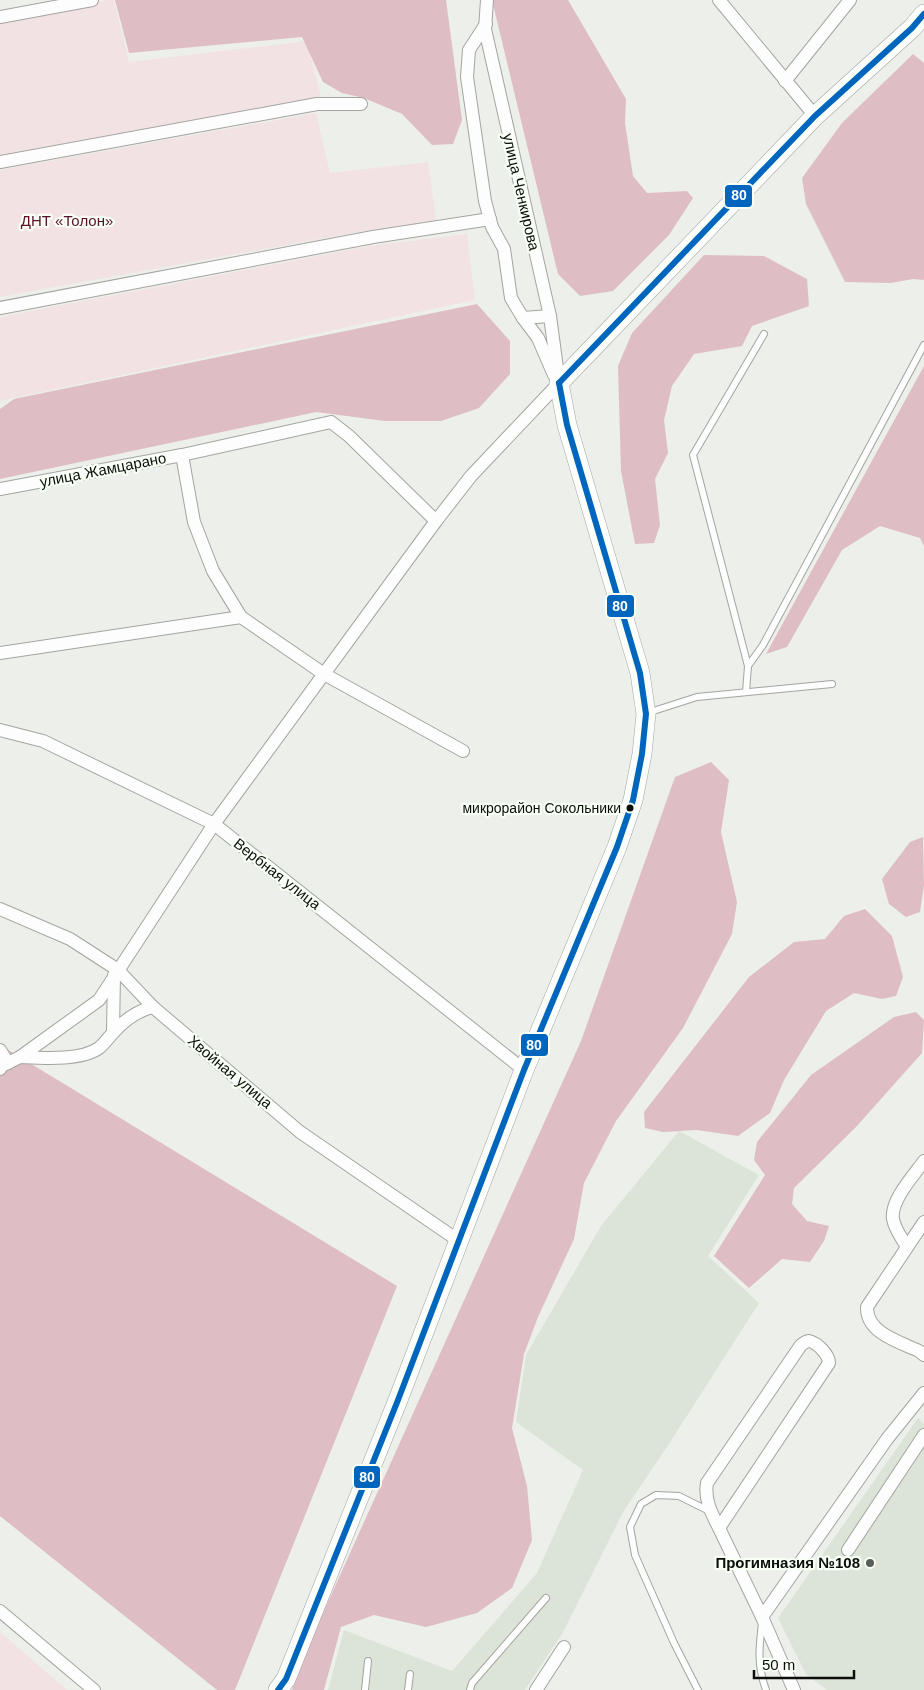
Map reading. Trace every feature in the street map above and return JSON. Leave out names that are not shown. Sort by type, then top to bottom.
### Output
[{"type":"street","points":[[0,17],[92,0]]},
{"type":"street","name":"улица Ченкирова","points":[[487,0],[485,29],[550,316],[559,383]]},
{"type":"street","points":[[719,0],[815,116]]},
{"type":"street","points":[[785,81],[850,0]]},
{"type":"street","points":[[0,1050],[4,1066],[20,1058],[99,1000],[214,824],[471,476],[815,116],[912,28],[924,14]]},
{"type":"street","points":[[278,1690],[286,1679],[398,1400],[524,1070],[617,847],[633,800],[642,754],[646,714],[640,673],[567,426],[559,383],[551,370],[538,338],[523,318],[512,298],[504,250],[490,219],[485,201],[467,78],[469,50],[486,24]]},
{"type":"street","points":[[0,162],[317,104],[361,104]]},
{"type":"street","points":[[0,308],[364,239],[490,219]]},
{"type":"street","points":[[523,318],[550,316]]},
{"type":"street","points":[[182,455],[332,422],[349,436],[436,521]]},
{"type":"street","name":"улица Жамцарано","points":[[0,489],[182,455],[194,522],[213,571],[241,617]]},
{"type":"street","points":[[0,653],[241,617],[324,674],[462,751]]},
{"type":"street","name":"Вербная улица","points":[[0,730],[43,741],[214,824],[524,1070]]},
{"type":"street","name":"Хвойная улица","points":[[0,909],[70,939],[129,982],[153,1007],[300,1132],[459,1241]]},
{"type":"street","points":[[113,1032],[116,973]]},
{"type":"street","points":[[114,1010],[129,982]]},
{"type":"street","points":[[20,1058],[84,1055],[100,1048],[113,1032],[133,1014],[153,1007]]},
{"type":"street","points":[[907,1247],[896,1229],[892,1217],[895,1202],[924,1160]]},
{"type":"street","points":[[924,1222],[867,1307],[871,1324],[878,1331],[920,1351],[924,1355]]},
{"type":"street","points":[[719,1528],[829,1363],[826,1353],[811,1341],[806,1341],[802,1345],[707,1483],[705,1494],[711,1511],[719,1528],[762,1617],[794,1690]]},
{"type":"street","points":[[762,1617],[887,1439],[924,1393]]},
{"type":"street","points":[[848,1550],[924,1435]]},
{"type":"street","points":[[0,1611],[94,1690]]},
{"type":"street","points":[[536,1690],[564,1647]]},
{"type":"lane","points":[[746,692],[748,666],[694,455],[764,334]]},
{"type":"lane","points":[[748,666],[763,645],[924,345]]},
{"type":"lane","points":[[646,714],[698,697],[832,684]]},
{"type":"lane","points":[[698,1690],[674,1643],[635,1555],[630,1527],[641,1504],[656,1495],[679,1496],[711,1511]]},
{"type":"lane","points":[[470,1690],[472,1683],[546,1598]]},
{"type":"lane","points":[[762,1617],[758,1654],[766,1690]]},
{"type":"lane","points":[[365,1690],[368,1661]]},
{"type":"lane","points":[[408,1690],[410,1674]]},
{"type":"shaded area","points":[[115,0],[446,0],[462,120],[453,144],[432,145],[402,114],[364,98],[342,93],[323,82],[302,37],[129,53]]},
{"type":"shaded area","points":[[492,0],[568,0],[626,99],[625,123],[633,176],[647,193],[687,191],[693,198],[669,235],[613,291],[580,296],[558,274]]},
{"type":"shaded area","points":[[913,54],[924,63],[924,280],[913,279],[891,283],[845,282],[806,204],[802,178],[842,123]]},
{"type":"shaded area","points":[[704,255],[764,256],[807,279],[809,306],[752,326],[742,346],[694,354],[672,386],[664,420],[668,453],[655,479],[660,525],[654,543],[635,544],[621,471],[618,366],[632,333]]},
{"type":"shaded area","points":[[477,304],[510,341],[510,374],[479,408],[441,421],[385,421],[316,412],[0,479],[0,409],[14,399]]},
{"type":"shaded area","points":[[924,366],[924,546],[920,538],[880,526],[842,550],[787,647],[766,654]]},
{"type":"shaded area","points":[[711,762],[729,780],[721,832],[737,902],[732,934],[683,1028],[616,1121],[584,1183],[574,1239],[538,1317],[524,1354],[512,1428],[527,1486],[532,1540],[512,1588],[477,1613],[426,1627],[374,1615],[341,1627],[324,1690],[292,1690],[300,1664],[581,1041],[675,777]]},
{"type":"shaded area","points":[[923,837],[924,885],[920,912],[906,917],[889,904],[882,879],[910,842]]},
{"type":"shaded area","points":[[865,909],[892,936],[903,977],[896,996],[882,999],[854,993],[826,1011],[784,1080],[770,1113],[738,1136],[697,1130],[663,1132],[645,1128],[644,1112],[749,977],[794,942],[825,939],[844,916]]},
{"type":"shaded area","points":[[916,1012],[924,1020],[922,1053],[856,1127],[794,1188],[792,1204],[807,1221],[829,1226],[824,1241],[810,1262],[782,1259],[749,1288],[714,1256],[765,1175],[754,1160],[757,1142],[811,1075],[894,1017]]},
{"type":"shaded area","points":[[0,1045],[397,1286],[235,1690],[217,1690],[0,1516]]},
{"type":"shaded area","points":[[679,1131],[759,1175],[708,1256],[759,1303],[623,1512],[563,1632],[525,1690],[328,1690],[344,1630],[452,1671],[537,1573],[583,1470],[516,1422],[526,1355],[601,1226]]},
{"type":"shaded area","name":"Прогимназия №108","points":[[918,1418],[924,1424],[924,1690],[827,1690],[806,1674],[778,1618]]},
{"type":"green space","points":[[114,0],[129,62],[307,41],[321,97],[0,156],[0,24]]},
{"type":"green space","name":"ДНТ «Толон»","points":[[316,113],[330,173],[428,162],[436,220],[369,230],[0,297],[0,170]]},
{"type":"green space","points":[[467,234],[475,300],[0,401],[0,317],[369,246]]},
{"type":"green space","points":[[0,1632],[67,1690],[0,1690]]},
{"type":"transit line","name":"80","points":[[559,383],[815,116],[912,28],[924,14]]},
{"type":"transit line","name":"80","points":[[278,1690],[286,1679],[398,1400],[524,1070],[617,847],[633,800],[642,754],[646,714],[640,673],[567,425],[559,383]]},
{"type":"place","name":"микрорайон Сокольники","points":[[630,808]]},
{"type":"place","name":"Прогимназия №108","points":[[870,1563]]}]
